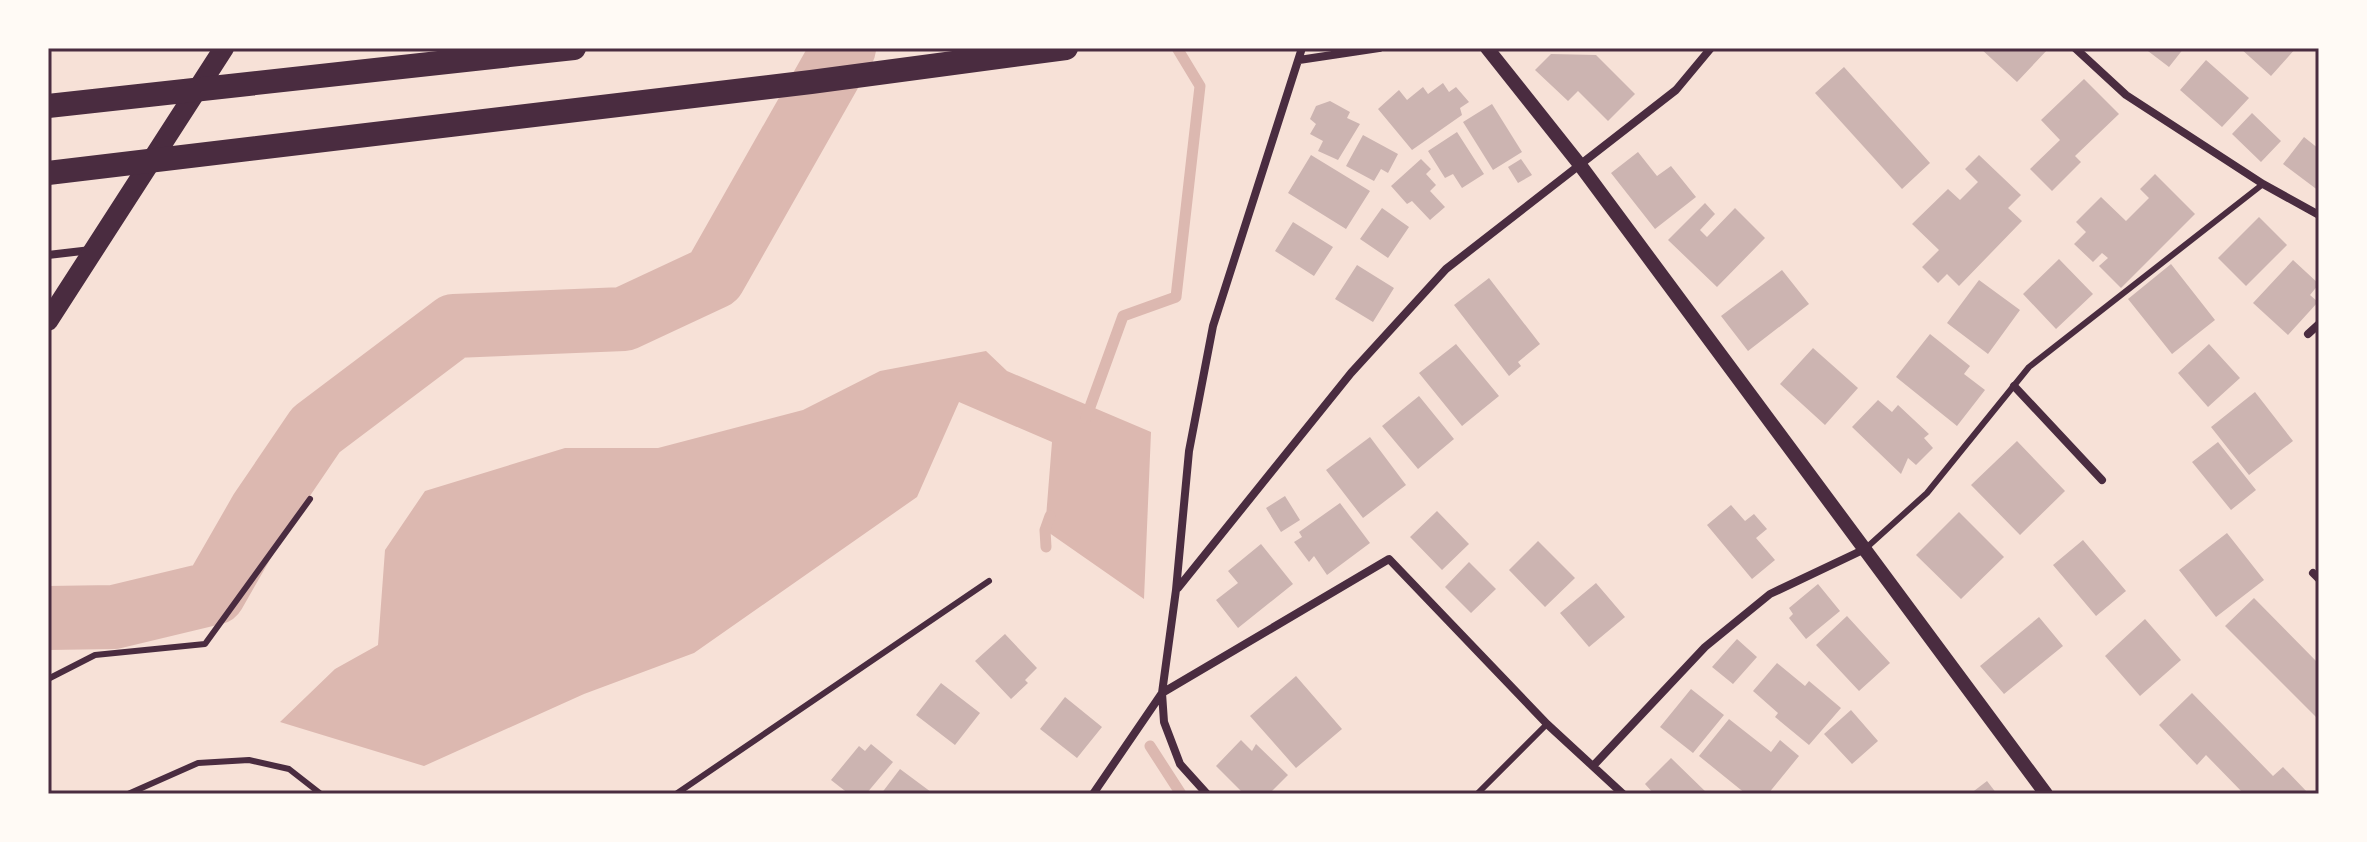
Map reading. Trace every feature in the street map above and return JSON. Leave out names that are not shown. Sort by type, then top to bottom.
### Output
[{"type":"highway","points":[[48,106],[568,49]]},
{"type":"highway","points":[[48,173],[563,113],[1055,50]]},
{"type":"main road","points":[[48,321],[224,48]]},
{"type":"street","points":[[1207,794],[1180,764],[1164,722],[1162,693],[1176,590],[1189,451],[1213,326],[1302,48]]},
{"type":"street","points":[[1299,60],[1379,48]]},
{"type":"street","points":[[1487,48],[1580,165],[2046,794]]},
{"type":"street","points":[[1176,590],[1351,373],[1446,269],[1676,90],[1711,48]]},
{"type":"street","points":[[2075,48],[2126,95],[2263,184],[2319,215]]},
{"type":"street","points":[[48,255],[95,250]]},
{"type":"street","points":[[2308,334],[2319,324]]},
{"type":"street","points":[[2014,386],[2102,480]]},
{"type":"street","points":[[1594,765],[1705,647],[1770,594],[1865,549]]},
{"type":"street","points":[[1093,794],[1162,693],[1389,559],[1547,724],[1623,794]]},
{"type":"lane","points":[[1865,549],[1927,493],[2029,367],[2263,184]]},
{"type":"lane","points":[[48,679],[95,655],[205,644],[310,499]]},
{"type":"lane","points":[[676,794],[989,581]]},
{"type":"lane","points":[[1477,794],[1547,724]]},
{"type":"lane","points":[[128,794],[198,763],[249,760],[289,769],[321,794]]},
{"type":"shaded area","points":[[986,351],[1007,371],[1151,432],[1144,599],[1045,530],[1052,442],[959,402],[917,497],[694,653],[584,694],[424,766],[280,722],[335,669],[378,645],[385,550],[425,491],[565,448],[658,448],[803,410],[880,371]]},
{"type":"building","points":[[1980,48],[2049,48],[2017,82]]},
{"type":"building","points":[[2144,48],[2184,48],[2169,67]]},
{"type":"building","points":[[2240,48],[2296,48],[2271,76]]},
{"type":"building","points":[[1551,54],[1596,55],[1635,94],[1608,121],[1578,91],[1568,101],[1535,70]]},
{"type":"building","points":[[2206,60],[2249,98],[2222,127],[2180,90]]},
{"type":"building","points":[[1844,67],[1930,163],[1902,189],[1815,93]]},
{"type":"building","points":[[2084,79],[2119,114],[2075,156],[2081,162],[2052,191],[2030,169],[2060,140],[2041,120]]},
{"type":"building","points":[[1443,83],[1449,92],[1456,87],[1469,102],[1460,108],[1462,115],[1412,150],[1378,109],[1399,90],[1407,100],[1423,87],[1428,94]]},
{"type":"building","points":[[1330,101],[1350,112],[1347,118],[1360,124],[1338,160],[1318,151],[1323,141],[1310,134],[1316,124],[1310,119],[1316,106]]},
{"type":"building","points":[[1492,104],[1522,152],[1493,170],[1463,122]]},
{"type":"building","points":[[2252,113],[2281,141],[2261,162],[2232,134]]},
{"type":"building","points":[[1457,132],[1484,174],[1462,188],[1453,174],[1445,178],[1428,151]]},
{"type":"building","points":[[1363,135],[1398,154],[1388,173],[1381,169],[1374,181],[1346,166]]},
{"type":"building","points":[[2304,137],[2319,149],[2319,191],[2283,164]]},
{"type":"building","points":[[1638,152],[1657,176],[1671,166],[1696,197],[1655,229],[1611,173]]},
{"type":"building","points":[[1311,155],[1370,191],[1346,229],[1288,193]]},
{"type":"building","points":[[1979,155],[2021,195],[2008,208],[2022,221],[1959,286],[1947,274],[1938,283],[1922,267],[1939,250],[1912,224],[1948,189],[1960,200],[1978,182],[1965,169]]},
{"type":"building","points":[[1421,159],[1431,169],[1426,174],[1436,185],[1430,191],[1445,207],[1430,220],[1412,201],[1407,204],[1391,186]]},
{"type":"building","points":[[1521,159],[1532,175],[1518,183],[1508,167]]},
{"type":"building","points":[[2155,174],[2195,214],[2121,288],[2099,266],[2108,258],[2102,253],[2093,262],[2074,244],[2086,232],[2076,222],[2101,197],[2126,221],[2149,198],[2140,189]]},
{"type":"building","points":[[1705,203],[1715,214],[1700,230],[1707,237],[1735,208],[1765,238],[1717,287],[1668,240]]},
{"type":"building","points":[[1382,208],[1409,227],[1388,258],[1360,239]]},
{"type":"building","points":[[2259,217],[2287,245],[2246,286],[2218,258]]},
{"type":"building","points":[[1293,222],[1333,247],[1314,276],[1275,251]]},
{"type":"building","points":[[2059,259],[2093,294],[2056,329],[2023,294]]},
{"type":"building","points":[[2293,260],[2319,284],[2310,295],[2318,302],[2288,335],[2253,303]]},
{"type":"building","points":[[2171,264],[2215,320],[2172,354],[2128,299]]},
{"type":"building","points":[[1357,265],[1394,288],[1373,322],[1335,299]]},
{"type":"building","points":[[1782,270],[1809,304],[1748,351],[1721,316]]},
{"type":"building","points":[[1489,278],[1540,344],[1518,362],[1521,366],[1509,376],[1454,305]]},
{"type":"building","points":[[1979,280],[2020,310],[1988,354],[1947,323]]},
{"type":"building","points":[[1930,334],[1970,366],[1964,374],[1985,390],[1957,426],[1896,377]]},
{"type":"building","points":[[1456,344],[1499,396],[1462,426],[1419,373]]},
{"type":"building","points":[[2209,344],[2240,378],[2208,407],[2178,373]]},
{"type":"building","points":[[1813,348],[1858,388],[1825,425],[1780,384]]},
{"type":"building","points":[[2255,392],[2293,441],[2249,475],[2211,427]]},
{"type":"building","points":[[1419,396],[1454,439],[1418,469],[1382,426]]},
{"type":"building","points":[[1878,400],[1892,412],[1898,405],[1929,434],[1924,438],[1933,448],[1916,465],[1908,458],[1901,474],[1852,427]]},
{"type":"building","points":[[1370,437],[1406,485],[1363,518],[1326,470]]},
{"type":"building","points":[[2017,441],[2065,491],[2020,535],[1971,485]]},
{"type":"building","points":[[2218,442],[2256,490],[2231,510],[2192,462]]},
{"type":"building","points":[[1285,496],[1300,520],[1281,532],[1266,508]]},
{"type":"building","points":[[1340,503],[1370,543],[1327,575],[1314,556],[1309,562],[1294,542],[1302,537],[1299,532]]},
{"type":"building","points":[[1731,505],[1745,521],[1754,514],[1767,529],[1756,538],[1775,560],[1752,579],[1707,525]]},
{"type":"building","points":[[1437,511],[1469,544],[1442,570],[1410,537]]},
{"type":"building","points":[[1959,512],[2004,557],[1961,599],[1916,555]]},
{"type":"building","points":[[2227,533],[2264,580],[2216,617],[2179,570]]},
{"type":"building","points":[[2083,540],[2126,591],[2096,616],[2053,565]]},
{"type":"building","points":[[1538,541],[1575,578],[1545,607],[1509,570]]},
{"type":"building","points":[[1261,544],[1293,584],[1238,628],[1216,600],[1238,583],[1228,571]]},
{"type":"building","points":[[1469,562],[1496,589],[1471,613],[1445,587]]},
{"type":"building","points":[[1596,583],[1625,617],[1589,647],[1560,613]]},
{"type":"building","points":[[1818,584],[1840,611],[1806,639],[1789,618],[1793,614],[1789,608]]},
{"type":"building","points":[[2254,598],[2319,664],[2319,720],[2225,626]]},
{"type":"building","points":[[1847,616],[1890,663],[1859,691],[1816,645]]},
{"type":"building","points":[[2039,617],[2063,646],[2004,694],[1980,666]]},
{"type":"building","points":[[2145,619],[2181,660],[2140,696],[2105,656]]},
{"type":"building","points":[[1005,634],[1037,668],[1025,680],[1028,683],[1011,699],[975,661]]},
{"type":"building","points":[[1737,639],[1757,657],[1733,684],[1712,667]]},
{"type":"building","points":[[1777,663],[1805,686],[1809,681],[1841,708],[1809,745],[1775,717],[1778,713],[1753,691]]},
{"type":"building","points":[[1296,676],[1342,729],[1296,768],[1250,716]]},
{"type":"building","points":[[941,683],[980,713],[955,745],[916,715]]},
{"type":"building","points":[[1691,689],[1724,715],[1693,753],[1660,727]]},
{"type":"building","points":[[2192,693],[2273,776],[2283,767],[2309,794],[2244,794],[2206,755],[2197,765],[2159,725]]},
{"type":"building","points":[[1065,697],[1102,727],[1077,758],[1040,729]]},
{"type":"building","points":[[1851,710],[1878,741],[1852,764],[1824,734]]},
{"type":"building","points":[[1729,719],[1771,752],[1780,740],[1799,756],[1768,794],[1746,794],[1699,756]]},
{"type":"building","points":[[1241,740],[1252,751],[1256,744],[1288,775],[1269,794],[1244,794],[1216,766]]},
{"type":"building","points":[[871,744],[893,762],[866,794],[849,794],[831,780],[859,746],[865,751]]},
{"type":"building","points":[[1671,758],[1708,794],[1654,794],[1645,784]]},
{"type":"building","points":[[900,769],[931,792],[881,794]]},
{"type":"building","points":[[1987,781],[1997,794],[1970,794]]},
{"type":"waterway","points":[[48,618],[114,617],[214,593],[261,511],[316,430],[454,326],[624,319],[714,277],[844,48]]},
{"type":"waterway","points":[[1086,418],[1123,316],[1176,297],[1200,86],[1177,48]]},
{"type":"waterway","points":[[1046,547],[1045,530],[1050,516]]},
{"type":"waterway","points":[[1150,746],[1181,794]]}]
